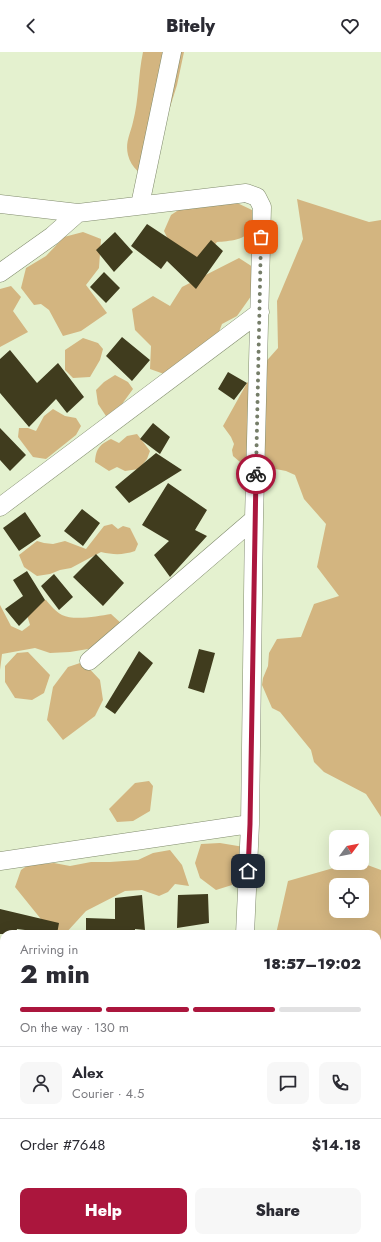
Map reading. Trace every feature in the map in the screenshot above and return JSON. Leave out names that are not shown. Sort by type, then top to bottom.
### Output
[{"type":"street","points":[[140,205],[172,52]]},
{"type":"street","points":[[0,204],[78,213],[246,193],[256,197],[262,207],[254,519],[250,824],[245,930]]},
{"type":"street","points":[[0,273],[52,236],[78,213]]},
{"type":"street","points":[[0,507],[260,312]]},
{"type":"street","points":[[89,661],[254,519]]},
{"type":"street","points":[[0,861],[250,824]]},
{"type":"shaded area","points":[[143,52],[184,52],[177,85],[160,139],[152,182],[134,167],[129,160],[127,150],[127,142],[136,105]]},
{"type":"shaded area","points":[[297,199],[369,222],[381,220],[381,817],[366,794],[324,772],[314,762],[311,750],[280,712],[272,708],[262,685],[268,666],[269,653],[277,639],[301,637],[314,604],[339,596],[317,567],[326,524],[304,499],[295,475],[286,471],[240,462],[233,456],[232,450],[234,444],[223,426],[247,383],[278,348],[277,301],[303,239]]},
{"type":"shaded area","points":[[233,201],[252,210],[252,226],[246,235],[237,239],[217,242],[197,265],[176,256],[164,231],[171,215],[183,207]]},
{"type":"shaded area","points":[[83,232],[101,239],[99,268],[86,285],[107,313],[81,331],[63,336],[49,310],[41,304],[34,305],[21,288],[26,268],[46,256],[64,237]]},
{"type":"shaded area","points":[[239,258],[256,269],[254,292],[237,316],[222,324],[217,337],[164,374],[150,369],[151,346],[135,330],[132,309],[153,296],[170,306],[182,287]]},
{"type":"shaded area","points":[[11,286],[21,297],[13,311],[28,332],[0,347],[0,289]]},
{"type":"shaded area","points":[[83,338],[98,343],[103,349],[100,360],[90,377],[73,378],[65,370],[65,350]]},
{"type":"shaded area","points":[[115,375],[128,382],[133,389],[122,404],[106,416],[98,404],[96,390],[104,382]]},
{"type":"shaded area","points":[[53,409],[65,416],[76,418],[81,426],[76,435],[46,459],[33,457],[18,437],[19,428],[28,428],[36,431],[44,416]]},
{"type":"shaded area","points":[[137,434],[150,451],[147,459],[139,469],[125,471],[117,467],[109,471],[95,462],[97,451],[104,443],[111,439],[119,443],[127,436]]},
{"type":"shaded area","points":[[112,524],[118,529],[123,526],[130,528],[138,544],[135,551],[118,554],[101,552],[71,568],[37,576],[24,567],[19,555],[37,541],[53,544],[65,541],[86,549],[104,526]]},
{"type":"shaded area","points":[[32,600],[46,600],[57,612],[67,617],[86,618],[111,614],[123,625],[94,648],[70,652],[50,653],[35,648],[2,654],[0,670],[0,605],[11,626],[22,631],[30,625],[24,605]]},
{"type":"shaded area","points":[[28,652],[50,675],[44,693],[32,700],[15,698],[5,682],[5,666],[17,653]]},
{"type":"shaded area","points":[[83,662],[100,680],[103,700],[95,716],[63,740],[47,720],[53,687],[68,667]]},
{"type":"shaded area","points":[[149,781],[153,786],[150,811],[133,821],[117,822],[109,809],[135,783]]},
{"type":"shaded area","points":[[220,843],[244,847],[242,875],[232,885],[216,890],[200,878],[195,863],[201,844]]},
{"type":"shaded area","points":[[170,850],[182,865],[189,886],[175,884],[168,892],[159,896],[142,890],[125,891],[86,911],[69,930],[50,930],[15,887],[21,870],[28,865],[54,863],[70,866],[91,862],[138,860],[153,853]]},
{"type":"shaded area","points":[[369,866],[381,870],[381,930],[277,930],[288,881],[329,869],[369,870]]},
{"type":"building","points":[[147,224],[197,257],[211,240],[223,251],[196,289],[167,261],[161,269],[131,246]]},
{"type":"building","points":[[115,232],[133,252],[114,272],[96,250]]},
{"type":"building","points":[[104,272],[120,288],[106,303],[90,287]]},
{"type":"building","points":[[122,337],[150,360],[132,381],[106,356]]},
{"type":"building","points":[[10,350],[37,383],[58,363],[84,397],[67,413],[56,399],[29,427],[0,393],[0,359]]},
{"type":"building","points":[[228,372],[247,383],[234,400],[218,389]]},
{"type":"building","points":[[153,423],[170,437],[160,454],[140,439]]},
{"type":"building","points":[[0,428],[26,455],[10,471],[0,460]]},
{"type":"building","points":[[156,453],[182,470],[129,503],[115,487]]},
{"type":"building","points":[[168,483],[207,510],[195,530],[207,536],[170,577],[154,555],[169,541],[142,525]]},
{"type":"building","points":[[82,509],[100,523],[83,546],[64,531]]},
{"type":"building","points":[[25,512],[41,536],[19,551],[3,528]]},
{"type":"building","points":[[96,554],[124,583],[103,606],[73,577]]},
{"type":"building","points":[[27,571],[45,600],[19,626],[5,609],[23,596],[13,580]]},
{"type":"building","points":[[54,574],[73,597],[59,610],[41,586]]},
{"type":"building","points":[[199,649],[215,653],[204,693],[188,688]]},
{"type":"building","points":[[139,651],[153,663],[115,714],[105,707]]},
{"type":"building","points":[[208,894],[209,923],[177,928],[178,895]]},
{"type":"building","points":[[142,895],[145,930],[86,930],[86,918],[115,919],[115,898]]},
{"type":"building","points":[[0,909],[59,923],[58,930],[0,930]]},
{"type":"way so far","points":[[256,474],[261,237]]},
{"type":"route","points":[[248,871],[256,474]]}]
